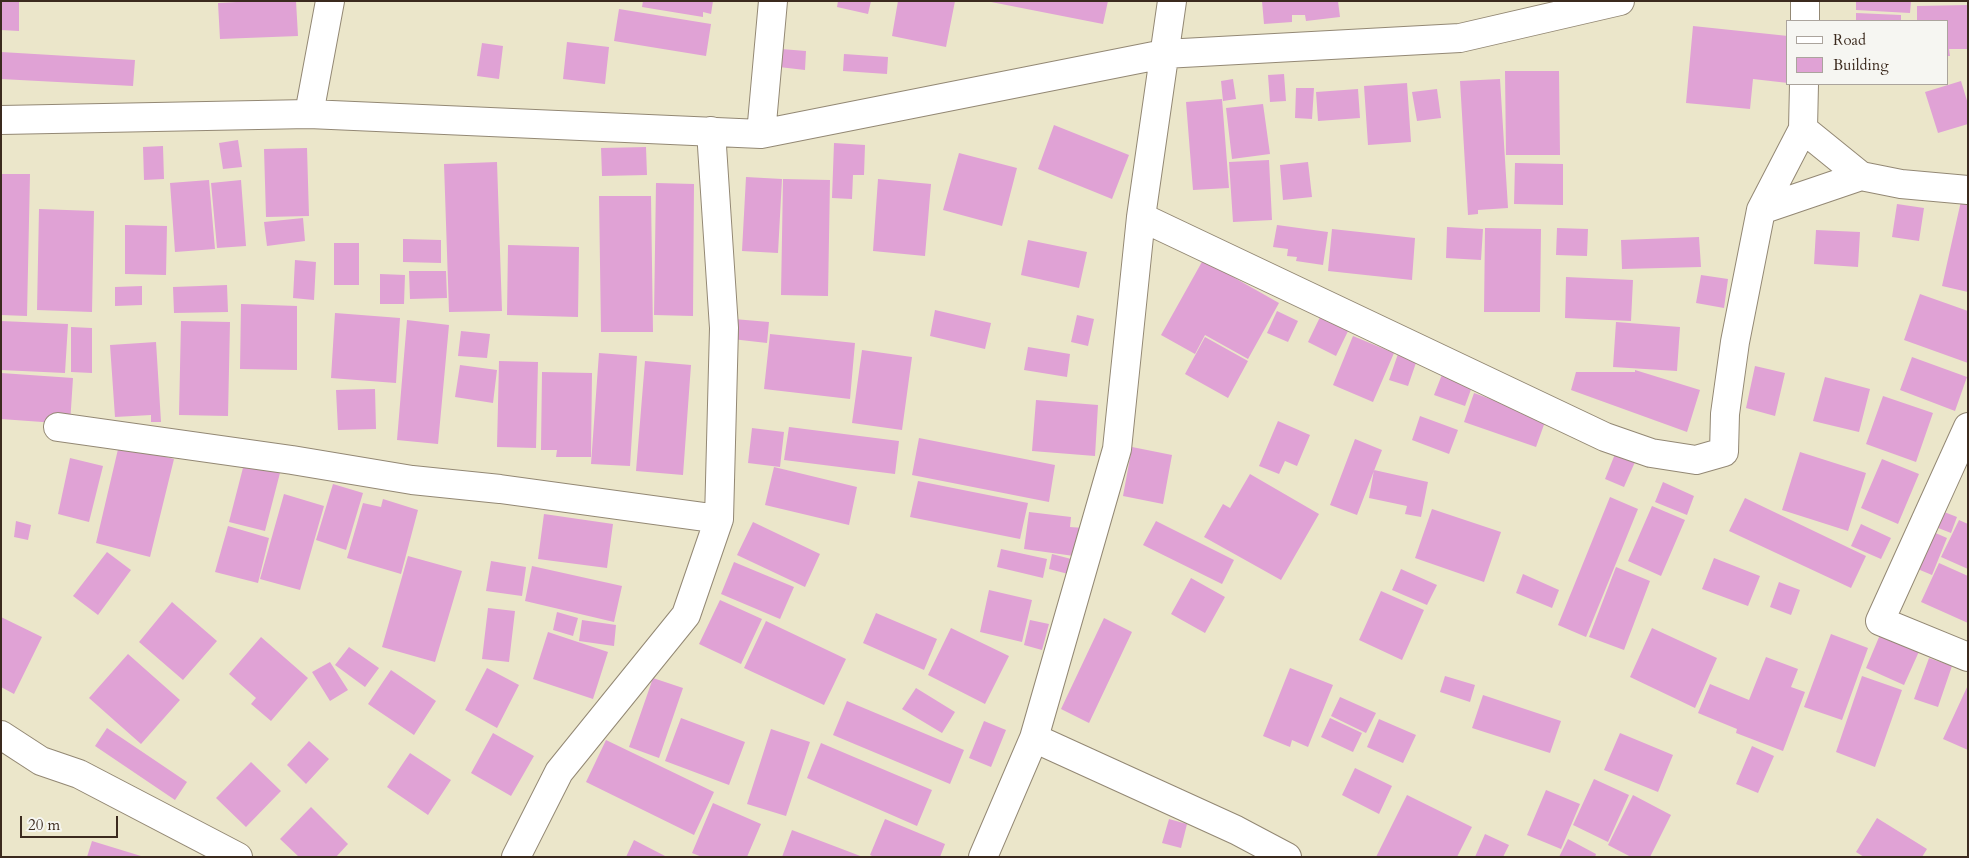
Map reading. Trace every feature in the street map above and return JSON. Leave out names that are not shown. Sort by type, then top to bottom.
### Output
[{"type":"street","points":[[309,114],[330,1]]},
{"type":"street","points":[[761,134],[773,1]]},
{"type":"street","points":[[983,857],[1034,738],[1117,449],[1141,217],[1172,1]]},
{"type":"street","points":[[1,120],[309,114],[761,134],[1164,54],[1460,38],[1620,1]]},
{"type":"street","points":[[1805,1],[1805,20]]},
{"type":"street","points":[[1141,217],[1605,437],[1652,453],[1696,460],[1724,452],[1725,414],[1735,342],[1761,210],[1803,129],[1804,85]]},
{"type":"street","points":[[1803,129],[1861,176],[1901,184],[1968,190]]},
{"type":"street","points":[[516,857],[559,772],[686,615],[719,519],[724,328],[711,131]]},
{"type":"street","points":[[1761,210],[1861,176]]},
{"type":"street","points":[[58,428],[292,460],[412,480],[500,489],[719,519]]},
{"type":"street","points":[[1968,428],[1880,621],[1968,657]]},
{"type":"street","points":[[1,735],[41,761],[79,774],[238,857]]},
{"type":"street","points":[[1034,738],[1236,830],[1287,857]]},
{"type":"building","points":[[1,1],[19,1],[19,31],[1,30]]},
{"type":"building","points":[[296,1],[298,36],[220,39],[218,3]]},
{"type":"building","points":[[643,1],[713,1],[711,14],[703,12],[703,17],[642,7]]},
{"type":"building","points":[[838,1],[871,1],[868,14],[837,7]]},
{"type":"building","points":[[898,1],[955,1],[946,47],[892,36]]},
{"type":"building","points":[[986,1],[1108,1],[1103,24]]},
{"type":"building","points":[[1262,1],[1338,1],[1340,17],[1306,21],[1305,15],[1292,15],[1292,22],[1264,24]]},
{"type":"building","points":[[1856,1],[1911,1],[1910,13],[1856,10]]},
{"type":"building","points":[[1968,5],[1968,49],[1949,49],[1949,20],[1917,20],[1917,6]]},
{"type":"building","points":[[619,9],[711,24],[706,56],[614,41]]},
{"type":"building","points":[[1856,13],[1901,15],[1901,20],[1856,20]]},
{"type":"building","points":[[1693,26],[1786,36],[1786,83],[1753,79],[1750,109],[1686,103]]},
{"type":"building","points":[[567,42],[609,47],[605,84],[563,79]]},
{"type":"building","points":[[482,43],[503,46],[499,79],[477,76]]},
{"type":"building","points":[[781,49],[806,51],[805,70],[779,67]]},
{"type":"building","points":[[1,52],[135,60],[133,86],[1,79]]},
{"type":"building","points":[[844,54],[888,57],[887,74],[843,71]]},
{"type":"building","points":[[1505,71],[1559,71],[1560,155],[1506,155]]},
{"type":"building","points":[[1284,74],[1286,101],[1270,102],[1268,75]]},
{"type":"building","points":[[1233,79],[1236,99],[1223,101],[1221,81]]},
{"type":"building","points":[[1500,79],[1508,208],[1478,210],[1478,214],[1468,215],[1460,81]]},
{"type":"building","points":[[1961,81],[1968,104],[1968,124],[1938,133],[1925,92]]},
{"type":"building","points":[[1407,83],[1411,142],[1368,145],[1364,86]]},
{"type":"building","points":[[1296,88],[1314,88],[1312,119],[1295,118]]},
{"type":"building","points":[[1358,89],[1360,118],[1318,121],[1316,92]]},
{"type":"building","points":[[1437,89],[1441,118],[1417,121],[1412,92]]},
{"type":"building","points":[[1222,99],[1229,188],[1193,190],[1186,102]]},
{"type":"building","points":[[1263,104],[1270,154],[1232,159],[1226,108]]},
{"type":"building","points":[[1054,125],[1129,155],[1112,199],[1038,169]]},
{"type":"building","points":[[238,140],[242,167],[223,169],[219,143]]},
{"type":"building","points":[[834,143],[865,145],[864,175],[853,175],[852,199],[832,198]]},
{"type":"building","points":[[163,146],[164,179],[144,180],[143,147]]},
{"type":"building","points":[[646,147],[647,175],[602,176],[601,148]]},
{"type":"building","points":[[307,148],[309,216],[266,217],[264,149]]},
{"type":"building","points":[[959,153],[1017,168],[1002,226],[943,210]]},
{"type":"building","points":[[1269,160],[1272,220],[1233,222],[1229,162]]},
{"type":"building","points":[[497,162],[502,311],[449,312],[444,164]]},
{"type":"building","points":[[1308,162],[1312,197],[1283,200],[1280,165]]},
{"type":"building","points":[[1515,163],[1563,164],[1563,205],[1514,204]]},
{"type":"building","points":[[1,174],[30,174],[27,316],[1,315]]},
{"type":"building","points":[[746,177],[782,179],[778,253],[742,251]]},
{"type":"building","points":[[783,179],[830,180],[828,296],[781,295]]},
{"type":"building","points":[[878,179],[931,184],[925,256],[873,251]]},
{"type":"building","points":[[209,180],[215,249],[175,252],[170,183]]},
{"type":"building","points":[[241,180],[246,246],[217,248],[211,183]]},
{"type":"building","points":[[656,183],[694,184],[693,316],[654,315]]},
{"type":"building","points":[[599,196],[651,196],[653,332],[601,332]]},
{"type":"building","points":[[1961,201],[1968,202],[1968,292],[1942,286]]},
{"type":"building","points":[[1897,204],[1924,208],[1919,241],[1892,237]]},
{"type":"building","points":[[39,209],[94,211],[92,312],[37,310]]},
{"type":"building","points":[[303,218],[305,241],[267,246],[264,222]]},
{"type":"building","points":[[125,225],[167,226],[166,275],[125,274]]},
{"type":"building","points":[[1277,225],[1328,232],[1323,265],[1296,261],[1297,257],[1287,256],[1288,249],[1273,247]]},
{"type":"building","points":[[1447,227],[1483,229],[1481,260],[1446,258]]},
{"type":"building","points":[[1485,228],[1541,229],[1540,312],[1484,312]]},
{"type":"building","points":[[1557,228],[1588,229],[1587,256],[1556,255]]},
{"type":"building","points":[[1332,229],[1415,238],[1412,280],[1328,271]]},
{"type":"building","points":[[1816,230],[1860,232],[1858,267],[1814,264]]},
{"type":"building","points":[[1699,237],[1701,267],[1622,269],[1621,240]]},
{"type":"building","points":[[403,239],[441,240],[441,263],[403,262]]},
{"type":"building","points":[[1028,240],[1087,252],[1079,288],[1021,275]]},
{"type":"building","points":[[334,243],[359,243],[359,285],[334,285]]},
{"type":"building","points":[[508,245],[579,247],[578,317],[507,315]]},
{"type":"building","points":[[295,260],[316,262],[314,300],[293,298]]},
{"type":"building","points":[[1203,260],[1279,303],[1248,359],[1205,335],[1195,354],[1161,335]]},
{"type":"building","points":[[409,271],[446,271],[447,298],[410,299]]},
{"type":"building","points":[[380,274],[405,275],[404,304],[380,304]]},
{"type":"building","points":[[1701,275],[1728,279],[1724,308],[1696,303]]},
{"type":"building","points":[[1566,277],[1633,280],[1631,321],[1565,318]]},
{"type":"building","points":[[227,285],[228,312],[174,313],[173,287]]},
{"type":"building","points":[[142,286],[142,305],[115,306],[115,287]]},
{"type":"building","points":[[1920,294],[1968,311],[1968,363],[1904,340]]},
{"type":"building","points":[[241,304],[297,306],[297,370],[240,369]]},
{"type":"building","points":[[935,310],[991,323],[985,349],[930,336]]},
{"type":"building","points":[[1277,311],[1298,321],[1288,342],[1267,333]]},
{"type":"building","points":[[335,313],[400,318],[396,383],[331,378]]},
{"type":"building","points":[[1077,315],[1094,319],[1088,346],[1071,342]]},
{"type":"building","points":[[1321,315],[1349,329],[1336,356],[1308,342]]},
{"type":"building","points":[[734,319],[769,322],[767,343],[732,339]]},
{"type":"building","points":[[407,320],[449,325],[438,444],[397,440]]},
{"type":"building","points":[[1,321],[68,324],[65,373],[1,370]]},
{"type":"building","points":[[181,321],[230,322],[228,416],[179,415]]},
{"type":"building","points":[[1616,322],[1680,327],[1677,371],[1613,367]]},
{"type":"building","points":[[71,327],[92,328],[92,373],[71,372]]},
{"type":"building","points":[[461,331],[490,334],[487,358],[458,356]]},
{"type":"building","points":[[770,334],[855,343],[850,399],[764,389]]},
{"type":"building","points":[[1353,336],[1394,353],[1373,402],[1333,385]]},
{"type":"building","points":[[1205,337],[1248,361],[1228,398],[1185,374]]},
{"type":"building","points":[[156,342],[161,422],[151,422],[151,415],[115,417],[110,345]]},
{"type":"building","points":[[1028,347],[1070,354],[1067,377],[1024,370]]},
{"type":"building","points":[[862,350],[912,357],[902,430],[852,423]]},
{"type":"building","points":[[1399,351],[1418,357],[1408,386],[1389,380]]},
{"type":"building","points":[[599,353],[637,356],[630,466],[591,464]]},
{"type":"building","points":[[1912,357],[1967,377],[1955,411],[1900,390]]},
{"type":"building","points":[[499,361],[538,362],[536,448],[497,447]]},
{"type":"building","points":[[645,361],[691,365],[683,475],[636,471]]},
{"type":"building","points":[[460,365],[497,370],[493,403],[455,397]]},
{"type":"building","points":[[1755,366],[1785,373],[1775,416],[1746,408]]},
{"type":"building","points":[[1635,370],[1700,390],[1687,432],[1571,390],[1576,372],[1635,372]]},
{"type":"building","points":[[542,372],[592,373],[591,457],[556,457],[557,450],[541,450]]},
{"type":"building","points":[[1443,372],[1473,384],[1465,406],[1434,395]]},
{"type":"building","points":[[1,373],[73,378],[70,424],[1,419]]},
{"type":"building","points":[[1825,377],[1870,389],[1859,432],[1813,421]]},
{"type":"building","points":[[375,389],[376,429],[338,430],[336,390]]},
{"type":"building","points":[[1474,393],[1546,419],[1536,447],[1464,422]]},
{"type":"building","points":[[1883,396],[1933,413],[1916,462],[1866,444]]},
{"type":"building","points":[[1036,400],[1098,405],[1095,456],[1032,451]]},
{"type":"building","points":[[1420,416],[1458,430],[1449,454],[1412,440]]},
{"type":"building","points":[[1278,421],[1310,435],[1297,466],[1285,461],[1279,474],[1259,466]]},
{"type":"building","points":[[789,427],[899,441],[895,474],[784,460]]},
{"type":"building","points":[[752,428],[784,432],[780,467],[748,463]]},
{"type":"building","points":[[919,438],[1055,465],[1049,502],[912,475]]},
{"type":"building","points":[[1355,439],[1382,450],[1357,515],[1330,505]]},
{"type":"building","points":[[119,445],[174,459],[150,557],[96,543]]},
{"type":"building","points":[[1132,447],[1172,455],[1163,504],[1123,496]]},
{"type":"building","points":[[1800,452],[1866,473],[1848,531],[1782,510]]},
{"type":"building","points":[[1615,454],[1635,462],[1624,487],[1605,479]]},
{"type":"building","points":[[70,458],[103,466],[89,522],[58,514]]},
{"type":"building","points":[[1882,459],[1919,474],[1898,524],[1861,508]]},
{"type":"building","points":[[245,460],[281,469],[265,531],[229,522]]},
{"type":"building","points":[[774,467],[857,487],[849,525],[765,505]]},
{"type":"building","points":[[1374,470],[1428,482],[1421,517],[1405,514],[1407,506],[1369,498]]},
{"type":"building","points":[[1250,474],[1319,514],[1281,580],[1204,537],[1223,504],[1230,508]]},
{"type":"building","points":[[918,481],[1028,503],[1020,539],[910,517]]},
{"type":"building","points":[[1663,482],[1694,496],[1687,515],[1655,502]]},
{"type":"building","points":[[333,484],[363,493],[346,550],[316,540]]},
{"type":"building","points":[[284,494],[324,506],[300,590],[260,579]]},
{"type":"building","points":[[1610,497],[1638,509],[1586,637],[1558,625]]},
{"type":"building","points":[[1745,498],[1866,556],[1851,588],[1729,531]]},
{"type":"building","points":[[383,499],[418,510],[401,574],[347,558],[363,503],[381,507]]},
{"type":"building","points":[[1652,506],[1685,520],[1661,576],[1628,561]]},
{"type":"building","points":[[1934,508],[1957,517],[1951,533],[1928,524]]},
{"type":"building","points":[[1432,509],[1501,532],[1484,582],[1415,558]]},
{"type":"building","points":[[1029,512],[1071,517],[1070,527],[1084,528],[1081,557],[1024,549]]},
{"type":"building","points":[[544,514],[613,524],[607,568],[538,559]]},
{"type":"building","points":[[1959,520],[1968,524],[1968,569],[1941,557]]},
{"type":"building","points":[[16,521],[31,525],[28,540],[14,537]]},
{"type":"building","points":[[1156,521],[1234,560],[1222,584],[1143,545]]},
{"type":"building","points":[[753,522],[820,554],[805,587],[737,555]]},
{"type":"building","points":[[1861,524],[1891,538],[1881,559],[1851,546]]},
{"type":"building","points":[[228,526],[269,538],[258,583],[215,572]]},
{"type":"building","points":[[1924,528],[1947,538],[1932,575],[1908,565]]},
{"type":"building","points":[[1001,549],[1047,559],[1043,578],[997,567]]},
{"type":"building","points":[[107,552],[131,570],[98,615],[73,596]]},
{"type":"building","points":[[1052,554],[1075,560],[1072,575],[1049,569]]},
{"type":"building","points":[[408,556],[462,571],[435,662],[382,647]]},
{"type":"building","points":[[1714,558],[1760,576],[1748,606],[1702,589]]},
{"type":"building","points":[[491,561],[526,567],[522,596],[486,591]]},
{"type":"building","points":[[734,562],[794,587],[780,619],[721,594]]},
{"type":"building","points":[[1939,563],[1968,576],[1968,623],[1921,602]]},
{"type":"building","points":[[532,566],[622,586],[614,622],[525,601]]},
{"type":"building","points":[[1616,567],[1650,581],[1624,650],[1589,637]]},
{"type":"building","points":[[1401,569],[1437,585],[1427,605],[1392,590]]},
{"type":"building","points":[[1523,574],[1559,590],[1552,608],[1516,593]]},
{"type":"building","points":[[1191,578],[1225,597],[1205,633],[1171,614]]},
{"type":"building","points":[[1779,582],[1800,590],[1791,615],[1770,607]]},
{"type":"building","points":[[989,590],[1032,600],[1022,642],[980,632]]},
{"type":"building","points":[[1381,591],[1424,610],[1402,660],[1359,640]]},
{"type":"building","points":[[720,600],[762,619],[741,664],[699,644]]},
{"type":"building","points":[[172,602],[217,641],[183,680],[139,642]]},
{"type":"building","points":[[488,608],[515,611],[509,662],[482,659]]},
{"type":"building","points":[[557,612],[578,618],[573,636],[553,630]]},
{"type":"building","points":[[876,613],[937,639],[924,670],[863,643]]},
{"type":"building","points":[[1,617],[42,637],[14,694],[1,687]]},
{"type":"building","points":[[1104,618],[1132,632],[1089,723],[1061,709]]},
{"type":"building","points":[[582,620],[616,625],[614,646],[579,641]]},
{"type":"building","points":[[1030,620],[1049,624],[1042,650],[1024,645]]},
{"type":"building","points":[[766,621],[846,659],[824,705],[744,668]]},
{"type":"building","points":[[951,628],[1009,656],[985,704],[928,675]]},
{"type":"building","points":[[1652,628],[1717,658],[1695,708],[1630,677]]},
{"type":"building","points":[[1882,630],[1921,647],[1904,685],[1866,668]]},
{"type":"building","points":[[548,632],[608,652],[593,699],[533,679]]},
{"type":"building","points":[[1831,634],[1868,648],[1842,720],[1804,707]]},
{"type":"building","points":[[261,637],[308,678],[271,721],[251,704],[256,698],[229,674]]},
{"type":"building","points":[[349,647],[379,668],[365,687],[335,665]]},
{"type":"building","points":[[128,654],[180,700],[141,744],[89,698]]},
{"type":"building","points":[[1766,657],[1798,669],[1791,687],[1805,692],[1783,751],[1736,733],[1737,729],[1698,713],[1710,684],[1749,700]]},
{"type":"building","points":[[1929,658],[1952,666],[1938,707],[1914,699]]},
{"type":"building","points":[[330,662],[348,690],[330,701],[312,672]]},
{"type":"building","points":[[487,668],[519,685],[497,728],[465,710]]},
{"type":"building","points":[[1290,668],[1333,685],[1308,747],[1292,740],[1290,747],[1263,736]]},
{"type":"building","points":[[391,670],[436,701],[414,735],[368,704]]},
{"type":"building","points":[[1445,676],[1475,685],[1470,702],[1440,692]]},
{"type":"building","points":[[1862,676],[1902,690],[1875,767],[1836,752]]},
{"type":"building","points":[[653,678],[683,688],[659,758],[629,747]]},
{"type":"building","points":[[1968,685],[1968,750],[1943,739]]},
{"type":"building","points":[[916,688],[955,712],[942,733],[902,709]]},
{"type":"building","points":[[1483,695],[1561,721],[1550,753],[1472,728]]},
{"type":"building","points":[[1340,697],[1376,713],[1366,733],[1331,716]]},
{"type":"building","points":[[847,701],[964,750],[950,784],[833,735]]},
{"type":"building","points":[[681,718],[745,742],[729,785],[665,761]]},
{"type":"building","points":[[1330,718],[1362,733],[1353,752],[1321,737]]},
{"type":"building","points":[[1379,719],[1416,735],[1403,763],[1367,747]]},
{"type":"building","points":[[984,721],[1006,730],[991,767],[969,758]]},
{"type":"building","points":[[107,728],[187,782],[175,800],[95,746]]},
{"type":"building","points":[[771,729],[810,742],[786,816],[747,804]]},
{"type":"building","points":[[493,733],[534,756],[511,796],[471,773]]},
{"type":"building","points":[[1620,733],[1673,755],[1658,792],[1604,770]]},
{"type":"building","points":[[606,740],[714,792],[694,835],[586,782]]},
{"type":"building","points":[[309,741],[329,759],[306,784],[287,765]]},
{"type":"building","points":[[821,743],[932,790],[917,826],[807,778]]},
{"type":"building","points":[[1752,746],[1774,756],[1758,793],[1736,784]]},
{"type":"building","points":[[410,753],[451,780],[428,815],[387,787]]},
{"type":"building","points":[[251,762],[281,791],[246,827],[216,798]]},
{"type":"building","points":[[1355,768],[1392,786],[1379,814],[1342,795]]},
{"type":"building","points":[[1594,779],[1629,795],[1608,842],[1573,825]]},
{"type":"building","points":[[1546,790],[1580,804],[1561,849],[1527,835]]},
{"type":"building","points":[[1407,795],[1472,827],[1457,857],[1376,857]]},
{"type":"building","points":[[1633,795],[1671,815],[1650,857],[1631,857],[1608,845]]},
{"type":"building","points":[[713,803],[761,824],[747,857],[702,857],[692,853]]},
{"type":"building","points":[[311,807],[348,844],[336,857],[299,857],[280,839]]},
{"type":"building","points":[[1877,818],[1927,849],[1922,857],[1864,857],[1856,852]]},
{"type":"building","points":[[885,819],[945,844],[940,857],[874,857],[870,855]]},
{"type":"building","points":[[1169,819],[1187,824],[1181,848],[1162,843]]},
{"type":"building","points":[[792,830],[863,857],[782,857]]},
{"type":"building","points":[[1485,834],[1509,845],[1503,857],[1475,857]]},
{"type":"building","points":[[1568,839],[1596,854],[1595,857],[1559,857]]},
{"type":"building","points":[[634,840],[667,857],[626,857]]},
{"type":"building","points":[[92,841],[141,856],[87,857]]}]
